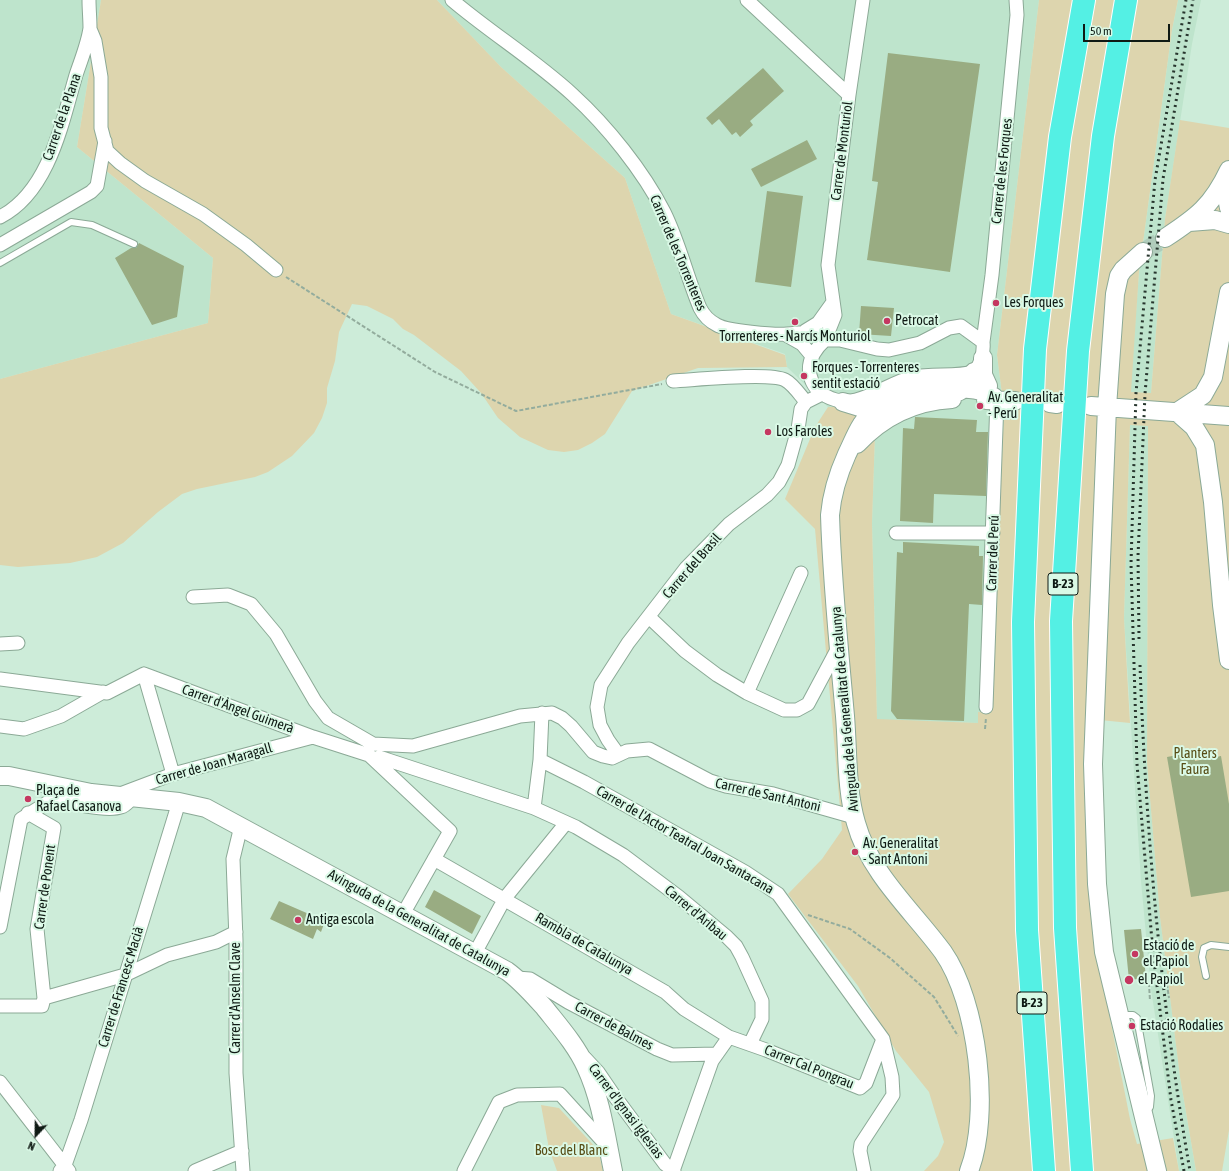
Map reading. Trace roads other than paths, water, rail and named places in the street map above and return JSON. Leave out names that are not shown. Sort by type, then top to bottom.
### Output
[{"type":"highway","name":"B-23","points":[[1044,1171],[1027,930],[1024,622],[1035,349],[1060,137],[1084,0]]},
{"type":"highway","name":"B-23","points":[[1082,1171],[1065,928],[1061,621],[1078,351],[1103,136],[1126,0]]},
{"type":"street","name":"Carrer de la Plana","points":[[0,217],[18,204],[30,190],[50,158],[57,141],[90,29],[89,0]]},
{"type":"street","name":"Carrer de les Torrenteres","points":[[452,0],[573,96],[600,123],[626,155],[650,188],[664,212],[691,286],[704,316],[718,326],[726,329],[786,335],[805,331]]},
{"type":"street","points":[[747,0],[849,96]]},
{"type":"street","name":"Carrer de Monturiol","points":[[825,340],[835,315],[828,264],[849,96],[863,0]]},
{"type":"street","name":"Carrer de les Forques","points":[[980,358],[1001,186],[1017,15],[1016,0]]},
{"type":"street","points":[[90,29],[94,41],[101,77],[101,128],[107,151],[120,163],[145,181],[203,214],[246,245],[276,270]]},
{"type":"street","points":[[0,245],[91,192],[97,186],[104,141]]},
{"type":"street","points":[[1226,176],[1229,208]]},
{"type":"street","points":[[1165,238],[1189,222],[1209,204],[1226,176]]},
{"type":"street","points":[[1189,222],[1216,220],[1229,224]]},
{"type":"street","points":[[1143,252],[1123,270],[1118,282],[1099,407],[1093,764],[1100,920],[1104,952],[1157,1171]]},
{"type":"street","points":[[1177,412],[1203,395],[1213,377],[1229,292]]},
{"type":"street","points":[[805,331],[818,323],[833,302]]},
{"type":"street","points":[[805,331],[818,335],[825,340],[840,340],[872,348],[888,350],[920,343],[949,328],[961,326],[977,336],[983,375],[994,397],[1015,401]]},
{"type":"street","name":"Carrer de les Torrenteres","points":[[786,335],[802,344],[812,356]]},
{"type":"street","points":[[825,340],[812,356],[810,376],[813,383],[822,394],[830,399],[873,411],[893,414]]},
{"type":"street","points":[[921,403],[926,398],[956,393],[962,388],[980,358]]},
{"type":"street","points":[[843,402],[864,399],[895,382],[980,358]]},
{"type":"street","points":[[673,381],[741,377],[777,378],[790,384],[806,402],[822,394]]},
{"type":"street","name":"Avinguda de la Generalitat de Catalunya","points":[[969,1171],[978,1138],[981,1112],[980,1084],[971,1029],[960,987],[944,954],[870,858],[854,817],[848,769],[830,515],[835,483],[858,429],[873,411],[906,392],[936,388],[962,388],[994,397]]},
{"type":"street","name":"Avinguda de la Generalitat de Catalunya","points":[[847,454],[865,435],[893,414],[921,403],[960,398],[994,397]]},
{"type":"street","name":"Carrer del Perú","points":[[986,707],[993,534],[994,397]]},
{"type":"street","name":"Carrer del Brasil","points":[[618,754],[600,725],[597,707],[601,685],[628,643],[686,568],[729,524],[767,495],[779,482],[788,465],[798,429],[801,409],[806,402]]},
{"type":"street","points":[[843,402],[854,418],[858,429]]},
{"type":"street","points":[[1099,407],[1229,416]]},
{"type":"street","points":[[1177,412],[1194,427],[1205,445],[1229,660]]},
{"type":"street","points":[[896,532],[993,534]]},
{"type":"street","points":[[747,693],[801,573]]},
{"type":"street","points":[[193,597],[228,595],[250,604],[276,634],[315,700],[328,718],[372,752],[450,831],[403,914]]},
{"type":"street","points":[[649,617],[685,651],[717,675],[747,693],[784,710],[797,710],[808,704],[839,646]]},
{"type":"street","points":[[0,644],[18,643]]},
{"type":"street","points":[[0,679],[107,693],[144,674],[173,774]]},
{"type":"street","name":"Carrer d'Àngel Guimerà","points":[[144,674],[313,736],[372,752]]},
{"type":"street","points":[[0,726],[24,729],[61,716],[102,692]]},
{"type":"street","points":[[372,752],[413,746],[520,716],[542,713],[540,760],[534,808]]},
{"type":"street","name":"Carrer de Sant Antoni","points":[[542,713],[552,713],[562,718],[593,752],[612,758],[618,754],[637,749],[649,750],[710,781],[726,786],[781,796],[854,817]]},
{"type":"street","name":"Carrer de Joan Maragall","points":[[28,813],[53,800],[80,805],[116,808],[127,804],[125,797],[173,774],[313,736]]},
{"type":"street","name":"Carrer d'Aribau","points":[[372,752],[379,757],[534,808],[566,823],[638,866],[679,897],[736,946],[762,1001],[762,1019],[750,1044]]},
{"type":"street","name":"Carrer de l'Actor Teatral Joan Santacana","points":[[540,760],[591,786],[745,872],[778,894],[883,1039]]},
{"type":"street","name":"Avinguda de la Generalitat de Catalunya","points":[[0,776],[9,776],[91,793],[179,802],[206,808],[475,953],[517,978],[555,1021],[578,1052],[592,1083],[613,1171]]},
{"type":"street","name":"Carrer de Francesc Macià","points":[[65,1169],[179,802]]},
{"type":"street","points":[[0,927],[21,819],[28,813]]},
{"type":"street","name":"Carrer de Ponent","points":[[28,813],[54,828],[37,928],[44,998]]},
{"type":"street","points":[[475,953],[505,898],[566,823]]},
{"type":"street","name":"Carrer d'Anselm Clave","points":[[241,826],[233,859],[236,932],[236,1073],[243,1171]]},
{"type":"street","name":"Rambla de Catalunya","points":[[434,859],[505,898],[666,992],[684,1009],[729,1037]]},
{"type":"street","points":[[0,1006],[42,1006],[44,998],[125,975],[167,955],[216,942],[236,932]]},
{"type":"street","name":"Carrer de Balmes","points":[[517,978],[530,979],[568,1002],[657,1049],[672,1055],[716,1054]]},
{"type":"street","points":[[674,1171],[716,1054],[729,1037],[750,1044]]},
{"type":"street","points":[[864,1171],[860,1151],[861,1144],[893,1095],[892,1076],[883,1039]]},
{"type":"street","name":"Carrer Cal Pongrau","points":[[750,1044],[860,1088],[866,1083],[883,1039]]},
{"type":"street","name":"Carrer d'Ignasi Iglesias","points":[[578,1052],[593,1064],[656,1151],[674,1171]]},
{"type":"street","points":[[0,1082],[65,1169]]},
{"type":"street","points":[[464,1171],[499,1102],[517,1095],[560,1094],[608,1147]]},
{"type":"street","points":[[195,1171],[242,1151]]},
{"type":"lane","points":[[0,263],[71,222],[92,225],[134,244]]},
{"type":"lane","points":[[1206,976],[1202,957],[1204,948],[1211,945],[1229,948]]},
{"type":"tunnel","points":[[1143,252],[1165,238]]},
{"type":"railway","points":[[1184,1171],[1171,1100],[1153,953],[1137,764],[1131,564],[1136,393],[1155,180],[1186,0]]},
{"type":"railway","points":[[1139,639],[1138,556],[1145,394],[1163,179],[1193,0]]},
{"type":"railway","points":[[1140,665],[1146,792],[1156,919],[1171,1045],[1190,1171]]},
{"type":"place","name":"Les Forques","points":[[996,303]]},
{"type":"place","name":"Petrocat","points":[[887,321]]},
{"type":"place","name":"Torrenteres - Narcís Monturiol","points":[[795,322]]},
{"type":"place","name":"Forques - Torrenteres sentit estació","points":[[804,376]]},
{"type":"place","name":"Av. Generalitat - Perú","points":[[980,406]]},
{"type":"place","name":"Los Faroles","points":[[768,432]]},
{"type":"place","name":"Plaça de Rafael Casanova","points":[[28,799]]},
{"type":"place","name":"Av. Generalitat - Sant Antoni","points":[[855,852]]},
{"type":"place","name":"Antiga escola","points":[[298,920]]},
{"type":"place","name":"Estació de el Papiol","points":[[1135,954]]},
{"type":"place","name":"el Papiol","points":[[1129,980]]},
{"type":"place","name":"Estació Rodalies","points":[[1132,1026]]},
{"type":"park label","name":"Planters Faura","points":[[1195,762]]},
{"type":"park label","name":"Bosc del Blanc","points":[[571,1151]]}]
